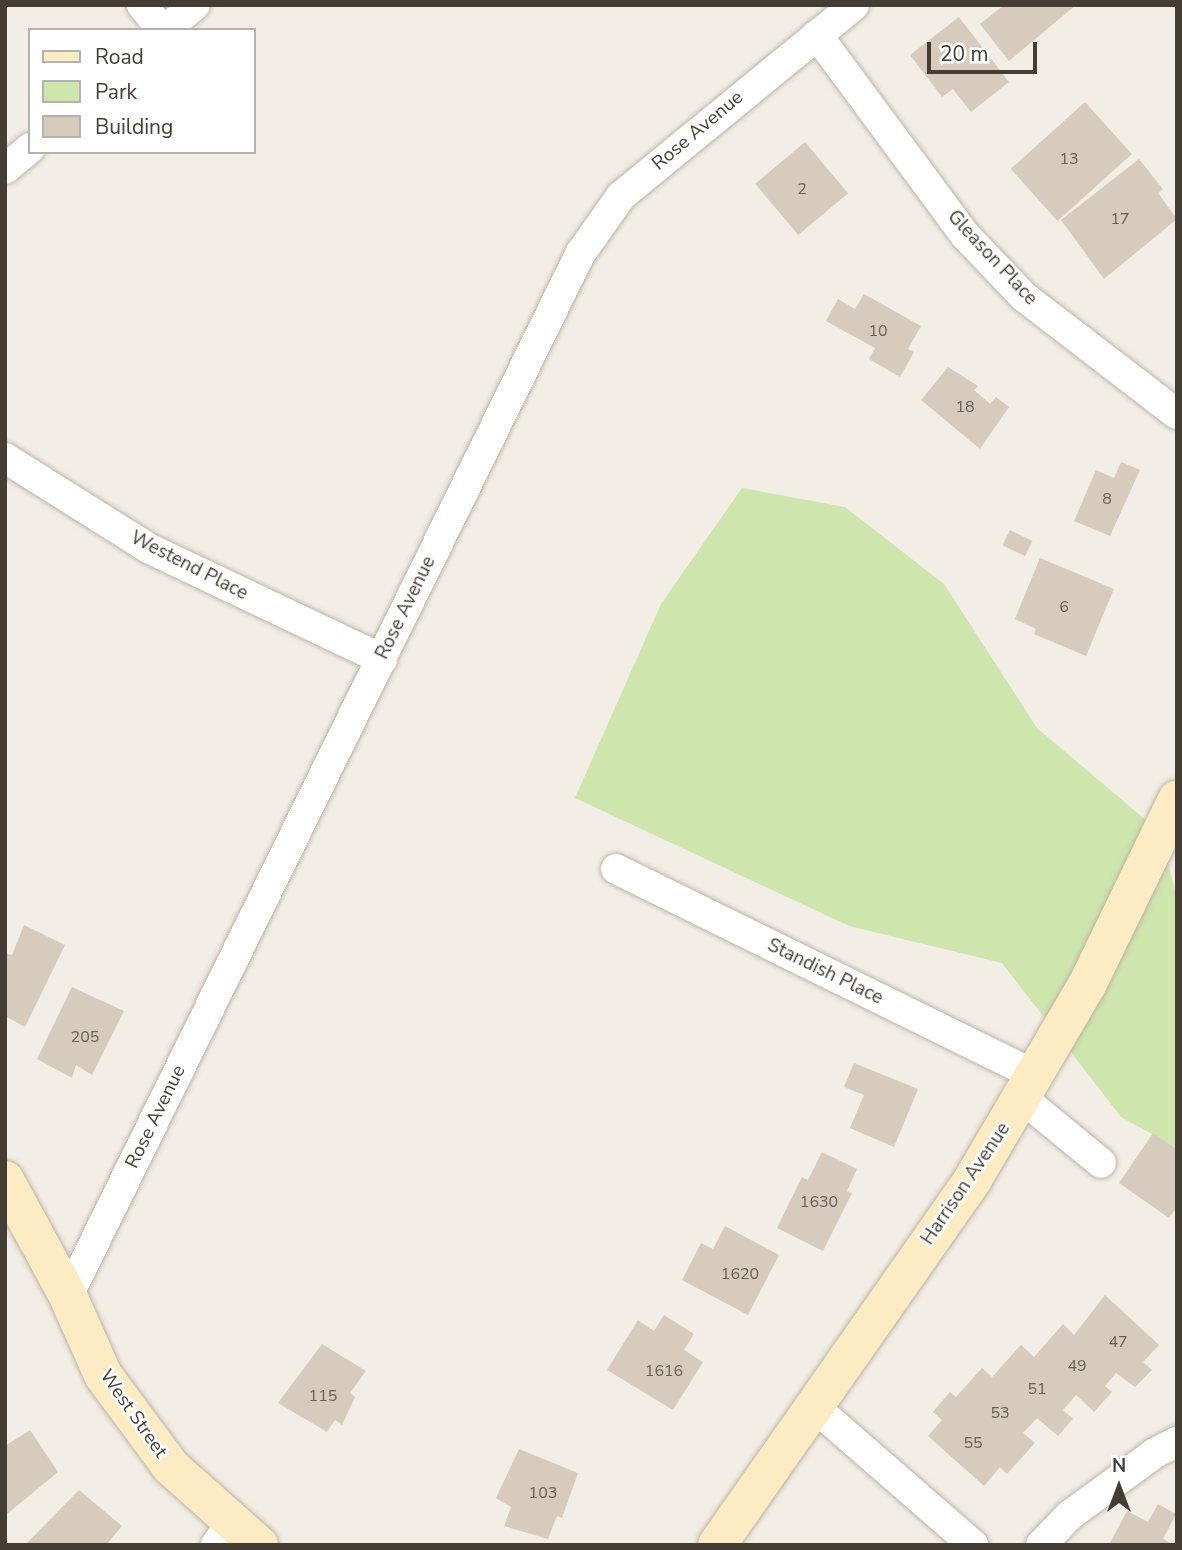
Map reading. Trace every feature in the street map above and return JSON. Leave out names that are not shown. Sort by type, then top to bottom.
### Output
[{"type":"main road","name":"Harrison Avenue","points":[[717,1545],[770,1474],[811,1404],[973,1179],[1087,985],[1177,800]]},
{"type":"main road","name":"West Street","points":[[5,1180],[68,1296],[103,1375],[171,1467],[235,1538]]},
{"type":"street","points":[[142,5],[161,28]]},
{"type":"street","points":[[166,28],[195,5]]},
{"type":"street","name":"Rose Avenue","points":[[68,1296],[586,244],[621,196],[854,5]]},
{"type":"street","name":"Gleason Place","points":[[817,35],[973,244],[1023,296],[1177,414]]},
{"type":"street","points":[[5,169],[28,150]]},
{"type":"street","name":"Westend Place","points":[[5,458],[150,549],[382,659]]},
{"type":"street","name":"Standish Place","points":[[616,869],[1028,1087],[1101,1163]]},
{"type":"street","points":[[811,1404],[973,1545]]},
{"type":"street","points":[[1041,1545],[1070,1515],[1155,1453],[1177,1443]]},
{"type":"green space","points":[[742,488],[845,507],[944,584],[1037,728],[1160,832],[1177,898],[1177,1148],[1121,1117],[1002,963],[849,926],[575,798],[661,604]]},
{"type":"building","points":[[1004,5],[1076,5],[1009,61],[980,24]]},
{"type":"building","points":[[959,17],[1009,82],[971,112],[953,89],[942,97],[910,55]]},
{"type":"building","points":[[1085,102],[1132,154],[1058,221],[1011,169]]},
{"type":"building","points":[[805,142],[848,193],[798,235],[755,184]]},
{"type":"building","points":[[1139,159],[1163,189],[1158,193],[1177,219],[1104,279],[1061,220]]},
{"type":"building","points":[[864,294],[921,326],[908,349],[914,352],[900,377],[869,359],[875,348],[826,321],[838,299],[855,309]]},
{"type":"building","points":[[948,367],[978,386],[974,390],[990,404],[996,397],[1009,407],[980,449],[921,400]]},
{"type":"building","points":[[1121,462],[1140,470],[1110,536],[1074,521],[1096,470],[1114,478]]},
{"type":"building","points":[[1010,530],[1032,541],[1025,556],[1003,545]]},
{"type":"building","points":[[1040,558],[1114,589],[1086,656],[1034,634],[1036,629],[1015,619]]},
{"type":"building","points":[[24,925],[65,945],[25,1027],[5,1016],[5,953],[12,955]]},
{"type":"building","points":[[72,987],[124,1011],[92,1075],[76,1065],[72,1078],[37,1059]]},
{"type":"building","points":[[854,1063],[918,1089],[894,1147],[850,1128],[864,1095],[844,1087]]},
{"type":"building","points":[[1153,1133],[1177,1149],[1177,1207],[1169,1218],[1119,1183]]},
{"type":"building","points":[[822,1152],[857,1169],[847,1191],[852,1193],[823,1251],[777,1228],[802,1177],[808,1180]]},
{"type":"building","points":[[725,1226],[779,1255],[748,1315],[682,1280],[701,1243],[713,1249]]},
{"type":"building","points":[[1105,1295],[1159,1345],[1143,1362],[1152,1370],[1135,1387],[1116,1373],[1105,1386],[1112,1392],[1094,1412],[1076,1395],[1063,1410],[1073,1419],[1058,1436],[1037,1418],[1023,1433],[1035,1443],[1007,1474],[1000,1467],[984,1486],[928,1436],[942,1420],[933,1412],[950,1392],[956,1397],[982,1368],[992,1377],[1021,1345],[1034,1357],[1063,1324],[1074,1335]]},
{"type":"building","points":[[664,1315],[694,1334],[684,1350],[703,1362],[673,1410],[607,1370],[638,1320],[654,1331]]},
{"type":"building","points":[[322,1344],[366,1371],[350,1393],[355,1397],[342,1425],[335,1420],[327,1432],[278,1403]]},
{"type":"building","points":[[30,1430],[58,1472],[7,1514],[5,1446]]},
{"type":"building","points":[[519,1449],[578,1473],[562,1518],[557,1516],[548,1539],[504,1526],[511,1507],[496,1498]]},
{"type":"building","points":[[79,1490],[122,1526],[106,1545],[25,1545]]},
{"type":"building","points":[[1158,1504],[1176,1514],[1163,1539],[1174,1545],[1109,1545],[1127,1511],[1148,1522]]}]
